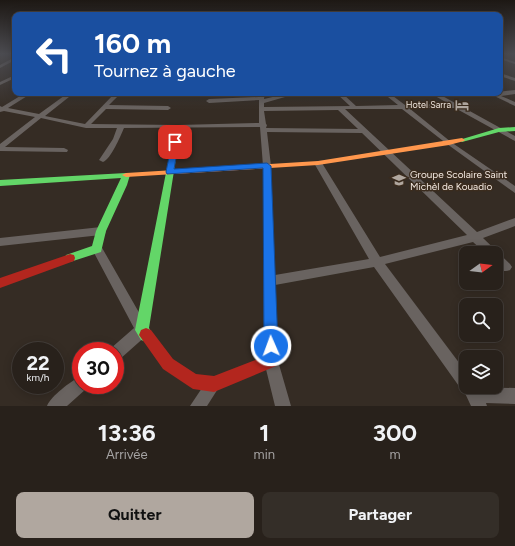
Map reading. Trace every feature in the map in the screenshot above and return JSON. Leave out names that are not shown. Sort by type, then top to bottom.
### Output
[{"type":"street","points":[[503,75],[515,80]]},
{"type":"street","points":[[0,84],[12,78]]},
{"type":"street","points":[[503,93],[515,92]]},
{"type":"street","points":[[1,109],[24,96]]},
{"type":"street","points":[[0,148],[67,96]]},
{"type":"street","points":[[86,126],[115,96]]},
{"type":"street","points":[[262,101],[283,96]]},
{"type":"street","points":[[342,96],[353,106]]},
{"type":"street","points":[[390,96],[449,143],[515,190]]},
{"type":"street","points":[[438,96],[515,139]]},
{"type":"street","points":[[497,96],[515,104]]},
{"type":"street","points":[[209,101],[262,101],[339,107],[456,106]]},
{"type":"street","points":[[262,101],[267,166],[272,361],[283,406]]},
{"type":"street","points":[[105,107],[168,108]]},
{"type":"street","points":[[339,107],[387,151],[485,246]]},
{"type":"street","points":[[1,109],[86,126],[264,128],[364,131]]},
{"type":"street","points":[[103,160],[121,126]]},
{"type":"street","points":[[124,346],[142,330],[178,127]]},
{"type":"street","points":[[0,183],[318,163],[387,151],[449,143],[499,130],[515,129]]},
{"type":"street","points":[[0,148],[64,150]]},
{"type":"street","points":[[318,163],[378,262],[459,375]]},
{"type":"street","points":[[126,175],[123,185],[100,231],[97,249],[142,330],[168,364],[193,381],[214,384],[272,361]]},
{"type":"street","points":[[269,281],[378,262],[476,238],[502,226],[515,222]]},
{"type":"street","points":[[0,242],[100,231]]},
{"type":"street","points":[[0,283],[97,249]]},
{"type":"street","points":[[503,263],[506,266]]},
{"type":"street","points":[[198,406],[214,384]]},
{"type":"street","points":[[55,406],[72,392]]},
{"type":"street","points":[[486,394],[515,396]]},
{"type":"traffic: fast","points":[[146,335],[142,330],[178,127]]},
{"type":"traffic: fast","points":[[462,140],[499,130],[515,129]]},
{"type":"traffic: fast","points":[[0,183],[126,175],[123,185],[101,231],[97,249],[70,258]]},
{"type":"traffic: slow","points":[[126,175],[318,163],[462,140]]},
{"type":"traffic: jam","points":[[0,283],[70,258]]},
{"type":"traffic: jam","points":[[146,335],[168,364],[193,381],[214,384],[271,361]]},
{"type":"place","name":"Hotel Sarra","points":[[462,105]]},
{"type":"place","name":"Groupe Scolaire Saint Michèl de Kouadio","points":[[399,180]]},
{"type":"route","points":[[175,142],[170,172],[267,166],[271,346]]}]
